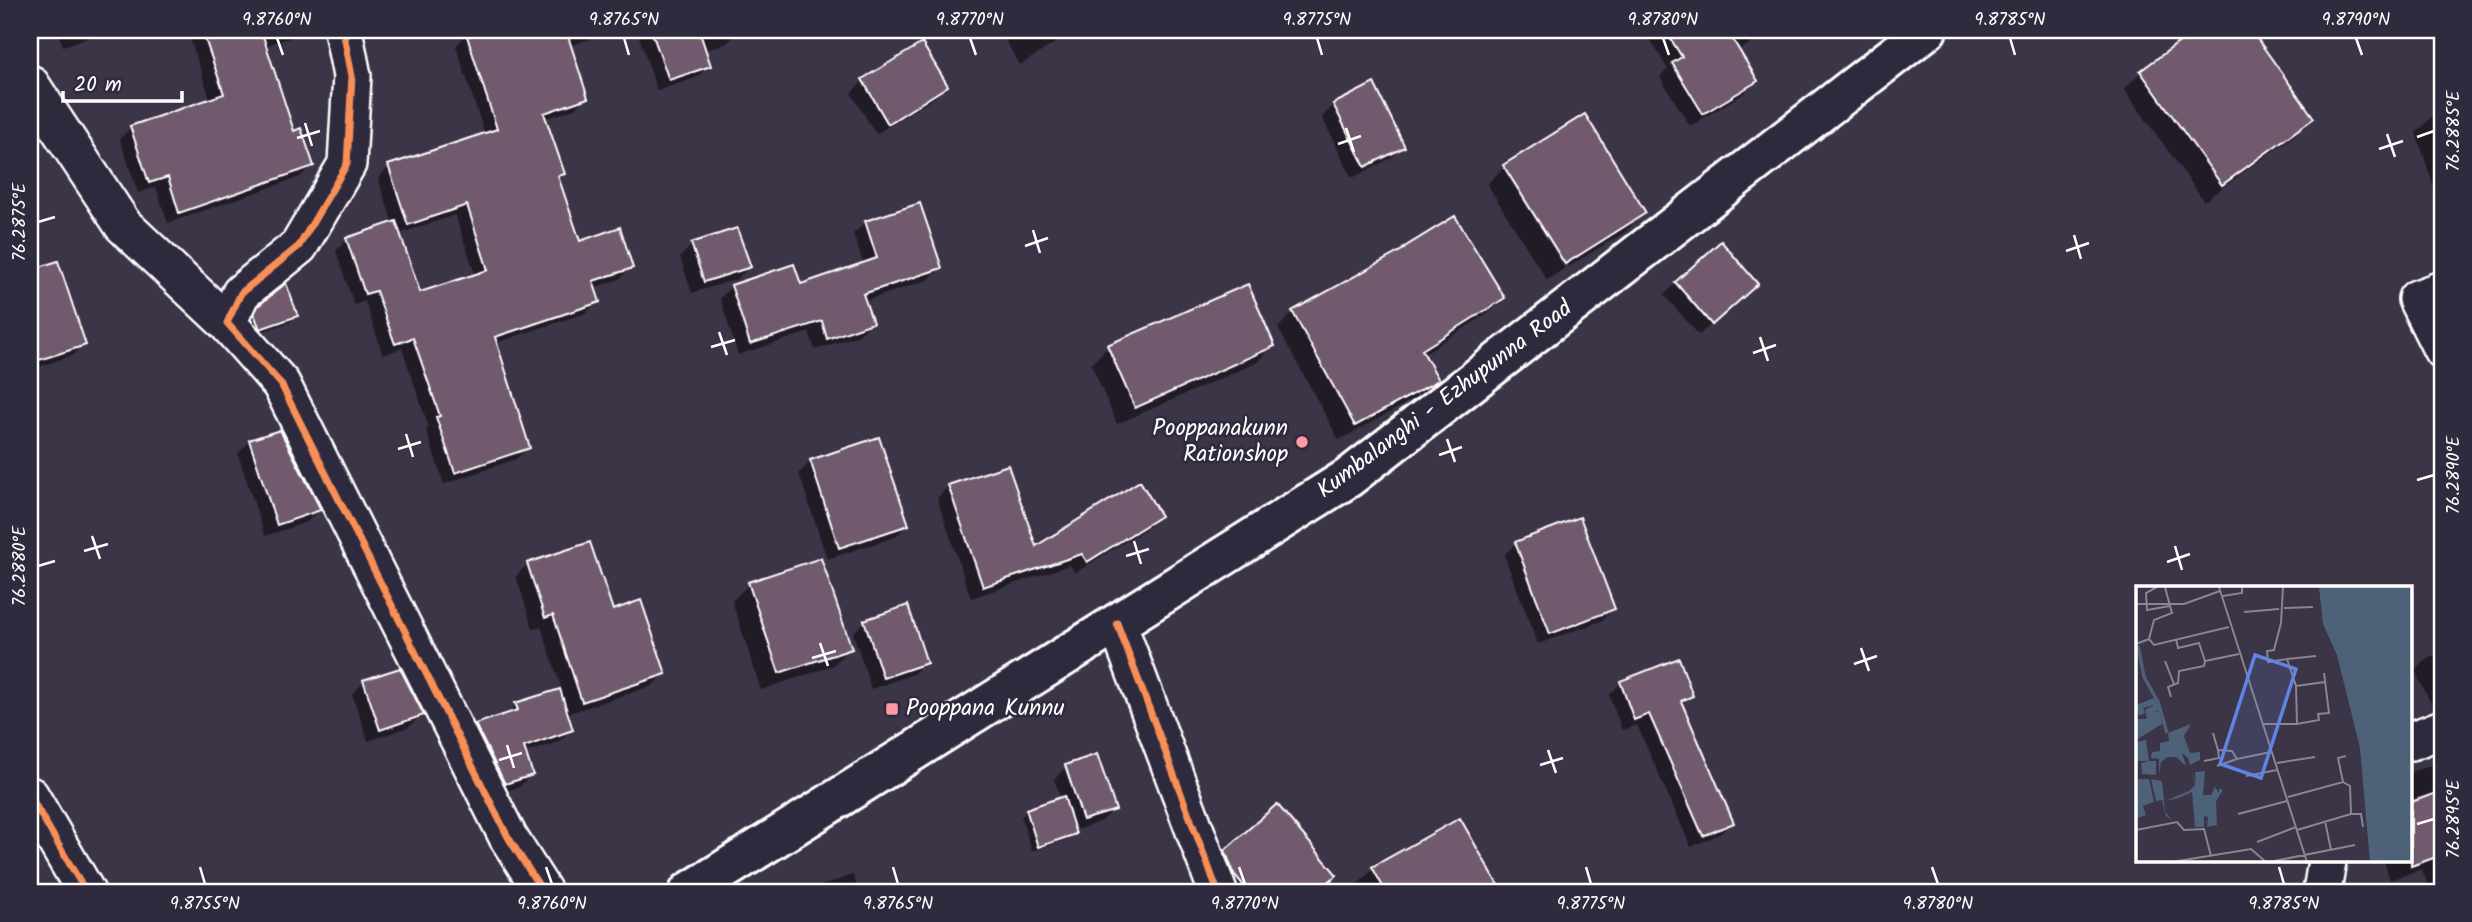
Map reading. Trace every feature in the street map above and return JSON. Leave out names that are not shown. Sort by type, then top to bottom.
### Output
[{"type":"main road","name":"Kumbalanghi - Ezhupunna Road","points":[[689,892],[1348,478],[1927,30]]},
{"type":"street","points":[[227,323],[241,293],[299,246],[347,164],[352,76],[343,30]]},
{"type":"street","points":[[30,84],[122,225],[227,323],[281,384],[508,837],[543,892]]},
{"type":"street","points":[[2442,290],[2417,299],[2442,349]]},
{"type":"street","points":[[1117,623],[1218,892]]},
{"type":"street","points":[[2412,741],[2442,729]]},
{"type":"street","points":[[30,796],[86,892]]},
{"type":"street","points":[[2322,892],[2327,862]]},
{"type":"building","points":[[202,30],[261,30],[294,131],[301,128],[314,166],[179,213],[168,177],[149,183],[130,126],[224,94]]},
{"type":"building","points":[[465,30],[566,30],[588,98],[544,113],[565,174],[558,176],[580,241],[620,227],[633,268],[593,281],[600,302],[495,337],[530,448],[455,473],[436,417],[440,416],[413,338],[395,344],[376,291],[365,294],[346,238],[396,221],[420,292],[488,270],[467,205],[408,225],[388,165],[497,129]]},
{"type":"building","points":[[651,30],[699,30],[711,66],[669,80]]},
{"type":"building","points":[[1665,30],[1727,30],[1758,81],[1703,114],[1672,63],[1682,57]]},
{"type":"building","points":[[2196,30],[2251,30],[2314,118],[2222,185],[2140,71]]},
{"type":"building","points":[[922,43],[948,86],[888,124],[862,79]]},
{"type":"building","points":[[1374,83],[1405,147],[1365,167],[1333,104]]},
{"type":"building","points":[[1585,114],[1646,213],[1565,264],[1503,165]]},
{"type":"building","points":[[920,203],[942,268],[863,294],[873,323],[827,339],[822,321],[750,344],[731,285],[794,264],[801,284],[877,258],[865,221]]},
{"type":"building","points":[[1455,216],[1505,298],[1422,350],[1439,380],[1355,426],[1292,311],[1404,249]]},
{"type":"building","points":[[737,228],[751,267],[704,282],[691,243]]},
{"type":"building","points":[[1721,241],[1758,284],[1712,325],[1675,282]]},
{"type":"building","points":[[58,261],[86,345],[30,363],[30,270]]},
{"type":"building","points":[[286,283],[298,316],[260,329],[254,314],[258,306]]},
{"type":"building","points":[[1248,284],[1275,346],[1135,408],[1107,345]]},
{"type":"building","points":[[280,430],[321,510],[277,525],[249,440]]},
{"type":"building","points":[[879,437],[909,525],[839,548],[810,460]]},
{"type":"building","points":[[1008,465],[1036,546],[1140,481],[1161,516],[1087,562],[1082,554],[983,587],[948,485]]},
{"type":"building","points":[[1580,517],[1615,609],[1550,634],[1515,542]]},
{"type":"building","points":[[590,542],[613,610],[641,600],[666,674],[582,702],[553,615],[545,618],[527,563]]},
{"type":"building","points":[[821,558],[852,649],[779,673],[748,582]]},
{"type":"building","points":[[908,605],[927,663],[883,678],[864,620]]},
{"type":"building","points":[[1679,658],[1693,696],[1681,701],[1734,823],[1703,836],[1649,714],[1634,720],[1620,681]]},
{"type":"building","points":[[400,668],[424,715],[380,730],[363,680]]},
{"type":"building","points":[[560,689],[573,730],[524,747],[533,775],[505,784],[475,724],[518,710],[515,703]]},
{"type":"building","points":[[1097,754],[1116,810],[1083,820],[1065,765]]},
{"type":"building","points":[[2442,791],[2442,855],[2411,866],[2412,862],[2412,802]]},
{"type":"building","points":[[1064,796],[1076,834],[1038,847],[1026,809]]},
{"type":"building","points":[[1277,804],[1337,875],[1316,892],[1249,892],[1234,874],[1225,850]]},
{"type":"building","points":[[1460,818],[1502,892],[1386,892],[1372,867]]},
{"type":"cycle path","points":[[343,30],[352,76],[347,164],[299,246],[241,293],[227,323],[281,384],[508,837],[543,892]]},
{"type":"cycle path","points":[[1117,623],[1218,892]]},
{"type":"cycle path","points":[[30,796],[86,892]]},
{"type":"place","name":"Pooppanakunn Rationshop","points":[[1302,442]]},
{"type":"place","name":"Pooppana Kunnu","points":[[892,709]]}]
